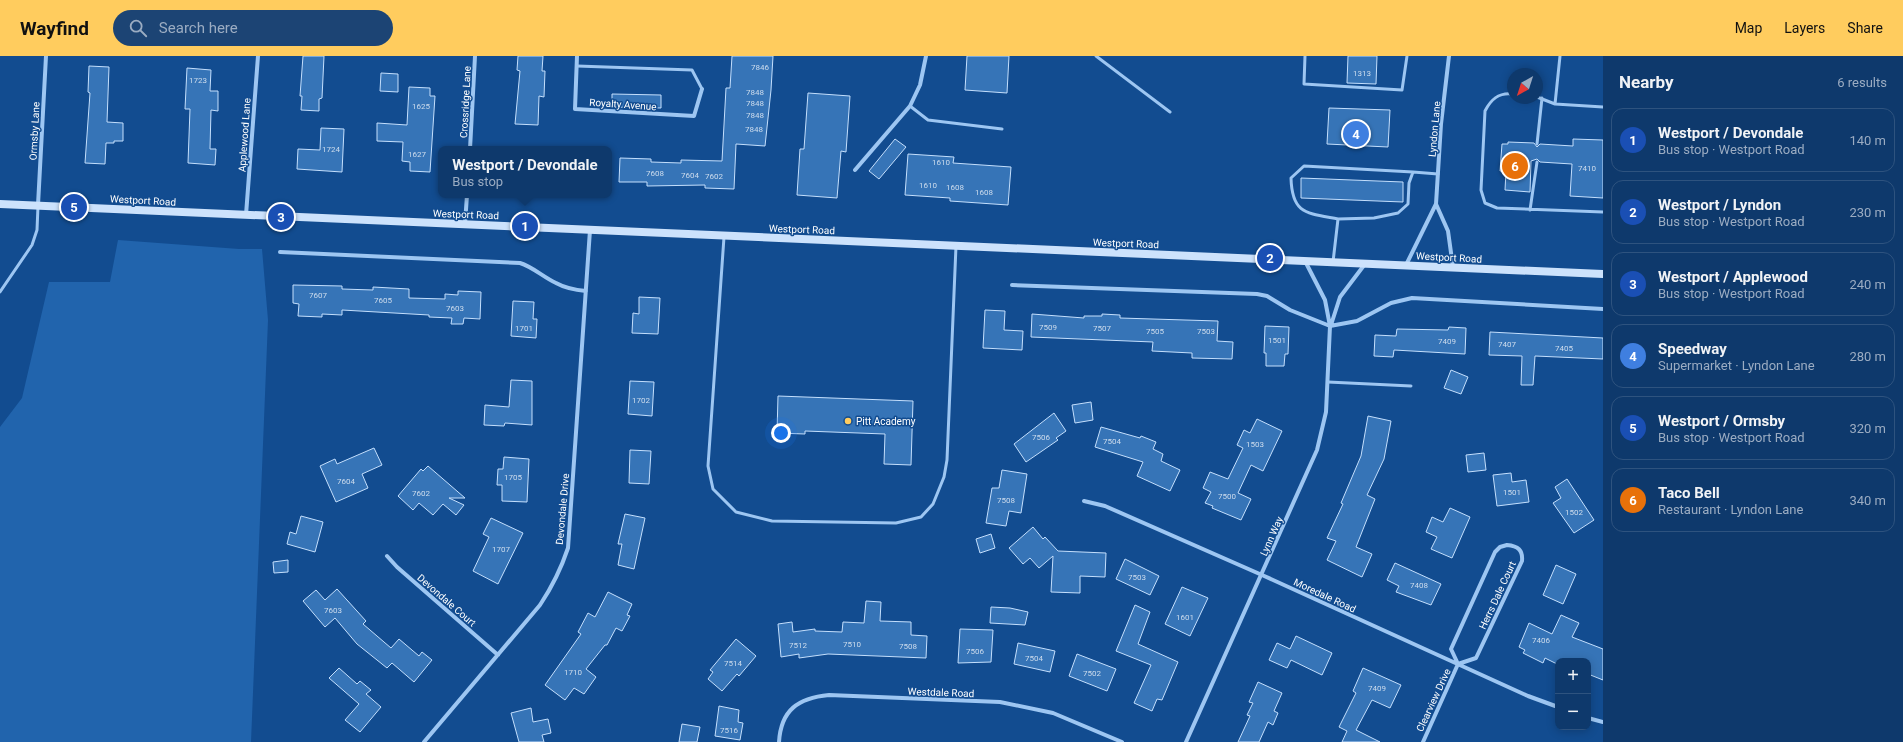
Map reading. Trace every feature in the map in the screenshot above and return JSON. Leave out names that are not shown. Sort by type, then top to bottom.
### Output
[{"type":"main road","name":"Westport Road","points":[[0,204],[1603,274]]},
{"type":"street","name":"Ormsby Lane","points":[[38,206],[46,56]]},
{"type":"street","name":"Applewood Lane","points":[[246,215],[258,56]]},
{"type":"street","name":"Crossridge Lane","points":[[470,146],[475,56]]},
{"type":"street","name":"Royalty Avenue","points":[[577,56],[575,109],[694,116],[702,90]]},
{"type":"street","points":[[855,170],[910,106],[920,86],[926,56]]},
{"type":"street","name":"Lyndon Lane","points":[[1406,265],[1436,204],[1441,124],[1449,56]]},
{"type":"street","points":[[465,224],[467,198]]},
{"type":"street","name":"Lyndon Lane","points":[[1436,204],[1448,232],[1453,267]]},
{"type":"street","name":"Devondale Drive","points":[[425,742],[540,604],[563,564],[568,548],[590,229]]},
{"type":"street","points":[[280,252],[520,263],[526,265],[556,284],[570,289],[586,292]]},
{"type":"street","name":"Lynn Way","points":[[1186,742],[1318,450],[1324,425],[1328,382],[1330,326],[1325,300],[1305,260]]},
{"type":"street","name":"Lynn Way","points":[[1330,326],[1340,297],[1366,263]]},
{"type":"street","points":[[1012,286],[1257,294],[1267,296],[1290,310],[1330,326],[1357,321],[1390,303],[1412,298],[1603,309]]},
{"type":"street","name":"Moredale Road","points":[[1084,501],[1105,506],[1458,664],[1555,706]]},
{"type":"street","name":"Herrs Dale Court","points":[[1514,546],[1520,550],[1523,555],[1522,561],[1483,644],[1476,658],[1458,664],[1451,649],[1496,552],[1500,547],[1514,546]]},
{"type":"street","name":"Devondale Court","points":[[387,556],[397,567],[498,655]]},
{"type":"street","name":"Clearview Drive","points":[[1423,742],[1458,664]]},
{"type":"street","name":"Westdale Road","points":[[779,742],[780,730],[784,719],[793,708],[803,700],[814,696],[829,695],[1000,702],[1053,713],[1122,742]]},
{"type":"street","points":[[1591,719],[1603,722]]},
{"type":"lane","points":[[1096,56],[1170,112]]},
{"type":"lane","points":[[1304,56],[1304,84],[1402,90],[1407,56]]},
{"type":"lane","points":[[1555,104],[1560,56]]},
{"type":"lane","points":[[577,66],[692,70],[702,90]]},
{"type":"lane","points":[[1507,93],[1491,100],[1485,111],[1481,190],[1485,203],[1497,208],[1603,212]]},
{"type":"lane","points":[[1543,98],[1555,104],[1603,107]]},
{"type":"lane","points":[[1537,144],[1541,104]]},
{"type":"lane","points":[[910,106],[928,120],[1002,129]]},
{"type":"lane","points":[[1530,210],[1537,162]]},
{"type":"lane","points":[[1414,172],[1409,183],[1408,204],[1398,213],[1374,218],[1338,219],[1309,214],[1297,206],[1292,192],[1291,178],[1304,166],[1414,172],[1438,174]]},
{"type":"lane","points":[[0,292],[32,245],[37,230],[38,206]]},
{"type":"lane","points":[[1332,262],[1338,219]]},
{"type":"lane","points":[[724,235],[708,466],[713,489],[736,512],[772,521],[896,523],[921,517],[932,504],[944,477],[947,460],[956,245]]},
{"type":"lane","points":[[1328,382],[1411,386]]},
{"type":"shaded area","points":[[118,240],[239,249],[262,249],[268,320],[251,742],[0,742],[0,427],[22,398],[49,282],[110,282]]},
{"type":"building","points":[[303,56],[324,56],[322,98],[319,99],[319,111],[301,110],[302,96],[300,96]]},
{"type":"building","points":[[518,56],[543,56],[542,71],[545,71],[544,97],[539,96],[538,125],[515,124],[520,71],[517,70]]},
{"type":"building","points":[[732,56],[773,56],[765,146],[736,144],[734,189],[705,188],[705,185],[647,186],[647,182],[619,182],[620,158],[651,159],[651,162],[681,163],[681,160],[722,161],[726,88],[730,88]]},
{"type":"building","points":[[967,56],[1009,56],[1007,93],[965,90]]},
{"type":"building","points":[[1348,56],[1377,56],[1376,84],[1347,83]]},
{"type":"building","points":[[89,66],[109,67],[107,122],[123,123],[123,141],[106,143],[105,164],[85,163],[90,93],[88,92]]},
{"type":"building","points":[[187,68],[211,70],[210,91],[218,91],[218,111],[211,110],[210,149],[216,149],[215,165],[188,163],[190,109],[185,109]]},
{"type":"building","points":[[381,73],[398,74],[398,92],[380,91]]},
{"type":"building","points":[[409,87],[430,88],[430,96],[435,96],[430,172],[410,171],[410,162],[402,161],[403,142],[377,141],[377,123],[407,125]]},
{"type":"building","points":[[808,93],[850,96],[846,152],[841,151],[837,198],[797,195],[800,149],[804,149]]},
{"type":"building","points":[[612,94],[661,95],[661,108],[612,107]]},
{"type":"building","points":[[1329,108],[1390,110],[1388,147],[1327,144]]},
{"type":"building","points":[[321,128],[344,129],[342,172],[297,169],[298,149],[320,150]]},
{"type":"building","points":[[895,139],[906,147],[879,179],[869,171]]},
{"type":"building","points":[[1573,139],[1603,140],[1603,198],[1570,196],[1572,164],[1540,162],[1537,159],[1531,161],[1530,192],[1505,190],[1506,171],[1500,171],[1502,144],[1508,144],[1508,142],[1534,143],[1537,147],[1540,144],[1573,146]]},
{"type":"building","points":[[908,154],[954,157],[953,163],[1011,167],[1008,205],[950,201],[950,198],[905,195]]},
{"type":"building","points":[[1301,178],[1403,182],[1403,202],[1301,198]]},
{"type":"building","points":[[293,285],[342,286],[342,289],[373,290],[373,287],[409,289],[409,298],[445,299],[445,294],[458,295],[458,291],[481,292],[480,319],[464,318],[463,324],[451,324],[452,318],[429,317],[429,315],[342,310],[342,315],[322,314],[322,317],[298,316],[299,304],[293,303]]},
{"type":"building","points":[[639,297],[660,298],[658,334],[632,333],[633,313],[639,314]]},
{"type":"building","points":[[513,301],[534,302],[533,319],[537,319],[536,338],[511,336]]},
{"type":"building","points":[[985,310],[1005,311],[1004,330],[1023,331],[1022,350],[983,348]]},
{"type":"building","points":[[1032,314],[1084,318],[1084,316],[1102,316],[1102,314],[1120,315],[1120,318],[1218,321],[1217,341],[1233,342],[1232,359],[1192,358],[1192,353],[1152,351],[1153,342],[1031,337]]},
{"type":"building","points":[[1265,326],[1289,327],[1288,354],[1285,354],[1284,366],[1266,366],[1266,353],[1264,353]]},
{"type":"building","points":[[1449,327],[1466,328],[1465,354],[1394,350],[1393,357],[1374,356],[1375,335],[1396,336],[1397,329],[1448,330]]},
{"type":"building","points":[[1490,332],[1603,338],[1603,359],[1535,356],[1533,385],[1521,385],[1522,356],[1489,355]]},
{"type":"building","points":[[1451,370],[1468,377],[1461,394],[1444,388]]},
{"type":"building","points":[[511,380],[532,381],[532,425],[505,423],[504,426],[484,425],[485,405],[509,407]]},
{"type":"building","points":[[630,381],[654,382],[652,416],[628,414]]},
{"type":"building","points":[[778,396],[913,401],[911,465],[884,464],[885,434],[805,431],[805,434],[777,433]]},
{"type":"building","points":[[1091,402],[1093,420],[1075,423],[1072,405]]},
{"type":"building","points":[[1054,413],[1066,431],[1056,438],[1058,440],[1026,462],[1014,444]]},
{"type":"building","points":[[1368,416],[1391,421],[1384,459],[1367,495],[1375,499],[1356,547],[1372,554],[1362,577],[1327,560],[1336,541],[1327,538],[1343,504],[1341,503],[1361,456]]},
{"type":"building","points":[[1257,419],[1282,431],[1263,471],[1251,465],[1238,493],[1251,499],[1241,520],[1212,508],[1213,506],[1205,503],[1211,492],[1203,488],[1210,472],[1228,479],[1243,448],[1237,445],[1244,430],[1250,433]]},
{"type":"building","points":[[1101,427],[1140,438],[1141,436],[1156,442],[1153,449],[1163,454],[1161,461],[1180,470],[1170,491],[1137,476],[1143,462],[1095,447]]},
{"type":"building","points":[[374,448],[382,465],[362,474],[368,488],[336,502],[320,466],[335,459],[337,464]]},
{"type":"building","points":[[630,450],[651,451],[649,484],[629,483]]},
{"type":"building","points":[[1484,453],[1486,470],[1468,472],[1466,455]]},
{"type":"building","points":[[504,457],[529,459],[527,502],[502,501],[502,485],[497,485],[498,469],[503,469]]},
{"type":"building","points":[[428,466],[465,498],[449,498],[464,505],[456,515],[443,504],[433,515],[419,503],[413,510],[398,496],[421,469],[423,471]]},
{"type":"building","points":[[1002,470],[1027,474],[1021,513],[1009,511],[1006,526],[986,523],[992,488],[999,488]]},
{"type":"building","points":[[1511,473],[1512,482],[1526,480],[1529,502],[1497,506],[1493,475]]},
{"type":"building","points":[[1567,479],[1594,520],[1574,533],[1553,503],[1561,498],[1555,487]]},
{"type":"building","points":[[1450,508],[1470,517],[1452,558],[1431,549],[1437,537],[1426,532],[1432,517],[1443,522]]},
{"type":"building","points":[[625,514],[645,518],[634,569],[618,565],[622,544],[618,544]]},
{"type":"building","points":[[301,516],[323,522],[315,552],[287,544],[290,532],[296,534]]},
{"type":"building","points":[[491,518],[523,533],[498,584],[473,571],[489,537],[483,534]]},
{"type":"building","points":[[1033,527],[1043,539],[1045,537],[1058,551],[1106,553],[1105,577],[1080,576],[1080,593],[1051,592],[1053,556],[1039,568],[1030,558],[1023,564],[1009,548]]},
{"type":"building","points":[[991,534],[995,548],[980,553],[976,539]]},
{"type":"building","points":[[1125,559],[1159,576],[1150,595],[1116,579]]},
{"type":"building","points":[[288,560],[288,572],[274,573],[273,562]]},
{"type":"building","points":[[1395,563],[1441,584],[1431,605],[1396,592],[1399,586],[1387,580]]},
{"type":"building","points":[[1556,565],[1576,574],[1563,604],[1543,595]]},
{"type":"building","points":[[1182,587],[1208,598],[1190,636],[1165,624]]},
{"type":"building","points":[[337,589],[366,621],[363,624],[391,648],[399,639],[419,656],[422,652],[432,660],[414,682],[392,663],[387,668],[357,644],[335,618],[325,627],[303,601],[316,590],[325,600]]},
{"type":"building","points":[[608,592],[632,604],[627,615],[630,616],[622,631],[616,628],[607,645],[605,645],[586,669],[596,677],[584,694],[574,688],[565,700],[545,685],[581,634],[578,632],[588,613],[595,617]]},
{"type":"building","points":[[866,601],[881,602],[880,621],[911,622],[911,635],[927,636],[926,658],[828,654],[799,658],[799,654],[781,657],[778,624],[792,622],[793,632],[815,629],[815,631],[842,632],[843,622],[864,623]]},
{"type":"building","points":[[1135,605],[1150,612],[1138,644],[1178,662],[1162,700],[1157,699],[1152,711],[1134,703],[1151,665],[1116,651]]},
{"type":"building","points":[[991,607],[1010,608],[1028,612],[1025,625],[990,623]]},
{"type":"building","points":[[1561,615],[1579,623],[1572,637],[1603,649],[1603,680],[1591,675],[1591,658],[1555,658],[1555,663],[1545,658],[1543,663],[1523,653],[1525,650],[1519,647],[1529,623],[1552,634]]},
{"type":"building","points":[[960,629],[993,630],[991,662],[958,663]]},
{"type":"building","points":[[1296,636],[1332,653],[1322,675],[1291,660],[1287,668],[1269,660],[1277,643],[1290,649]]},
{"type":"building","points":[[736,639],[756,656],[739,676],[737,674],[722,691],[708,679],[713,672],[710,670]]},
{"type":"building","points":[[1018,643],[1055,651],[1050,672],[1014,664]]},
{"type":"building","points":[[1077,654],[1116,669],[1107,691],[1069,676]]},
{"type":"building","points":[[339,668],[357,684],[360,681],[371,690],[366,694],[381,707],[360,732],[345,720],[359,704],[329,678]]},
{"type":"building","points":[[1363,668],[1401,685],[1390,708],[1372,700],[1356,730],[1380,742],[1342,742],[1347,731],[1339,727],[1356,693],[1353,691]]},
{"type":"building","points":[[1258,682],[1282,693],[1274,711],[1278,713],[1273,725],[1268,722],[1259,742],[1238,742],[1250,716],[1247,715],[1253,703],[1249,702]]},
{"type":"building","points":[[719,706],[739,710],[738,722],[743,723],[740,740],[715,736]]},
{"type":"building","points":[[531,708],[533,722],[548,719],[551,733],[542,735],[544,742],[519,742],[511,713]]},
{"type":"building","points":[[682,724],[700,727],[697,742],[679,742]]},
{"type":"place","name":"Speedway","points":[[1356,134]]},
{"type":"place","name":"Taco Bell","points":[[1515,166]]},
{"type":"place","name":"Westport / Ormsby","points":[[74,207]]},
{"type":"place","name":"Westport / Applewood","points":[[281,217]]},
{"type":"place","name":"Westport / Devondale","points":[[525,226]]},
{"type":"place","name":"Westport / Lyndon","points":[[1270,258]]},
{"type":"place","name":"Pitt Academy","points":[[848,421]]}]
